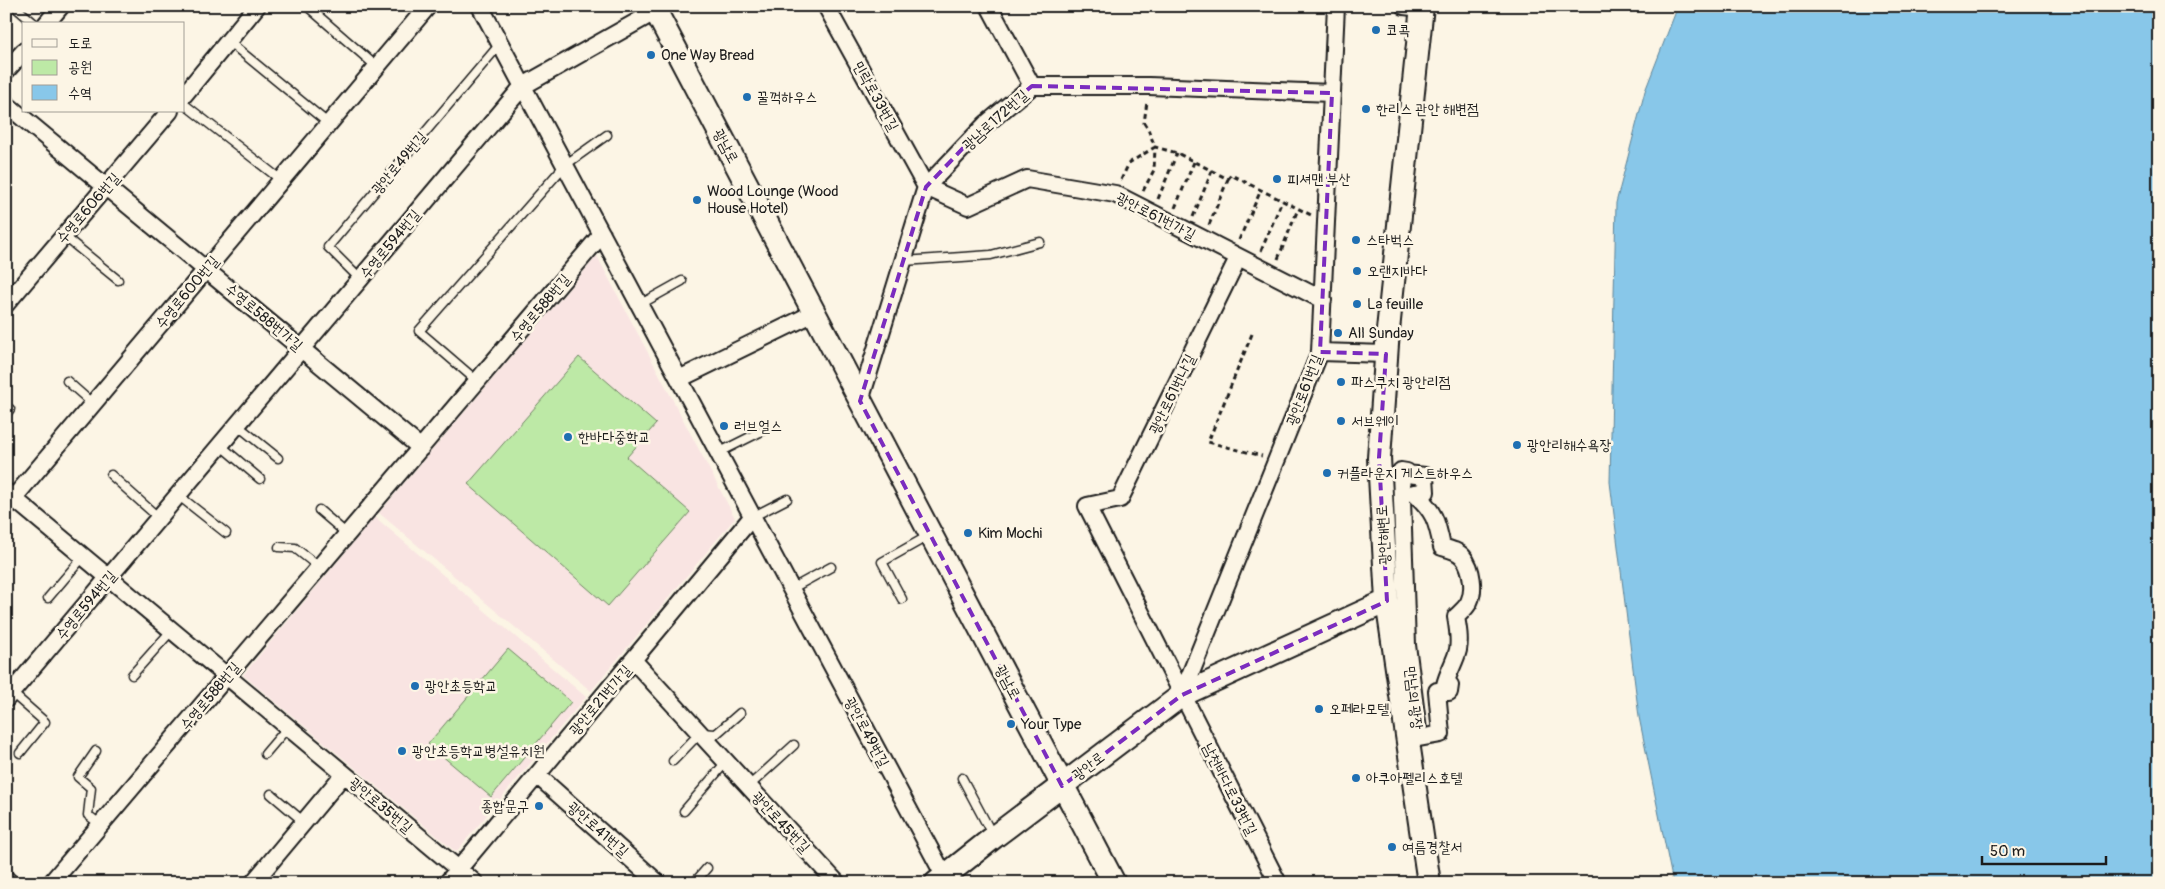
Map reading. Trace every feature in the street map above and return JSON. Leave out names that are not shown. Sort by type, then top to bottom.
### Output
[{"type":"main road","name":"광안해변로","points":[[1416,7],[1386,354],[1379,458],[1386,601],[1429,883]]},
{"type":"main road","name":"광남로","points":[[658,8],[814,313],[1114,883]]},
{"type":"main road","name":"광안로","points":[[942,880],[994,837],[1182,695],[1386,601]]},
{"type":"street","points":[[48,22],[61,6]]},
{"type":"street","points":[[185,94],[258,6]]},
{"type":"street","name":"광안로49번길","points":[[480,6],[791,589],[942,880]]},
{"type":"street","name":"민락로33번길","points":[[826,6],[926,187]]},
{"type":"street","points":[[989,6],[1032,86]]},
{"type":"street","name":"광안로61번길","points":[[1182,695],[1320,352],[1336,6]]},
{"type":"street","name":"수영로600번길","points":[[9,499],[93,404],[377,67],[423,8]]},
{"type":"street","name":"수영로594번길","points":[[9,696],[523,86],[658,8]]},
{"type":"street","points":[[6,72],[22,53]]},
{"type":"street","name":"광남로172번길","points":[[860,401],[926,187],[986,124],[1032,86],[1149,86],[1332,93]]},
{"type":"street","name":"수영로588번가길","points":[[6,104],[421,448]]},
{"type":"street","name":"수영로606번길","points":[[6,304],[169,112]]},
{"type":"street","name":"광안로61번가길","points":[[926,187],[968,206],[1027,179],[1115,194],[1323,300]]},
{"type":"street","name":"수영로588번길","points":[[51,883],[602,234]]},
{"type":"street","name":"광안로61번나길","points":[[1182,695],[1087,506],[1120,499],[1235,256]]},
{"type":"street","points":[[679,379],[814,313]]},
{"type":"street","points":[[1320,352],[1386,354]]},
{"type":"street","name":"만남의 광장","points":[[1401,471],[1407,474],[1426,476],[1426,492],[1414,493],[1423,500],[1437,521],[1442,547],[1453,550],[1462,557],[1472,582],[1469,603],[1456,617],[1459,634],[1458,649],[1445,685],[1450,685],[1449,692],[1437,691],[1441,734],[1419,738],[1407,645],[1401,471]]},
{"type":"street","name":"광안로35번길","points":[[9,499],[83,556],[475,883]]},
{"type":"street","name":"광안로21번가길","points":[[447,883],[752,517]]},
{"type":"street","name":"광안로45번길","points":[[633,660],[833,882]]},
{"type":"street","name":"남천바다로33번길","points":[[1182,695],[1278,883]]},
{"type":"street","points":[[253,883],[344,774]]},
{"type":"street","name":"광안로41번길","points":[[537,776],[658,883]]},
{"type":"street","points":[[6,879],[10,883]]},
{"type":"lane","points":[[14,6],[33,22]]},
{"type":"lane","points":[[307,6],[377,67]]},
{"type":"lane","points":[[228,41],[329,124]]},
{"type":"lane","name":"광안로49번길","points":[[360,279],[328,247],[500,44]]},
{"type":"lane","points":[[185,105],[281,180]]},
{"type":"lane","points":[[477,381],[419,331],[565,165],[607,135]]},
{"type":"lane","points":[[64,236],[118,280]]},
{"type":"lane","points":[[904,262],[991,255],[1040,242]]},
{"type":"lane","points":[[639,305],[682,281]]},
{"type":"lane","points":[[67,381],[93,404]]},
{"type":"lane","points":[[237,425],[278,458]]},
{"type":"lane","points":[[718,453],[764,430]]},
{"type":"lane","points":[[220,445],[260,479]]},
{"type":"lane","points":[[111,475],[159,518]]},
{"type":"lane","points":[[178,495],[226,534]]},
{"type":"lane","points":[[752,517],[787,499]]},
{"type":"lane","points":[[319,510],[347,534]]},
{"type":"lane","points":[[902,599],[882,562],[930,535]]},
{"type":"lane","points":[[279,546],[295,548],[319,567]]},
{"type":"lane","points":[[48,598],[83,556]]},
{"type":"lane","points":[[791,589],[831,567]]},
{"type":"lane","points":[[132,676],[172,630]]},
{"type":"lane","name":"수영로594번길","points":[[9,696],[45,722],[20,753]]},
{"type":"lane","points":[[673,761],[700,733],[716,734],[740,713]]},
{"type":"lane","points":[[265,754],[288,727]]},
{"type":"lane","name":"광안로45번길","points":[[748,786],[794,745]]},
{"type":"lane","points":[[96,752],[78,777],[92,788],[88,815],[100,825]]},
{"type":"lane","points":[[684,811],[726,762]]},
{"type":"lane","points":[[962,778],[994,837]]},
{"type":"lane","points":[[271,794],[304,822]]},
{"type":"lane","points":[[694,883],[707,868]]},
{"type":"path","points":[[1136,206],[1154,170],[1154,147],[1144,123],[1149,86]]},
{"type":"path","points":[[1115,194],[1129,163],[1154,147],[1177,153],[1228,179]]},
{"type":"path","points":[[1152,213],[1177,153]]},
{"type":"path","points":[[1169,222],[1194,162]]},
{"type":"path","points":[[1187,232],[1212,171]]},
{"type":"path","points":[[1202,240],[1228,179],[1232,175],[1326,223]]},
{"type":"path","points":[[1235,256],[1261,190]]},
{"type":"path","points":[[1254,266],[1282,201]]},
{"type":"path","points":[[1272,275],[1298,208]]},
{"type":"path","points":[[1252,334],[1208,442],[1255,453],[1276,462]]},
{"type":"highlighted area","points":[[1032,86],[1332,93],[1320,352],[1386,354],[1379,458],[1387,601],[1182,695],[1062,786],[860,401],[926,187],[986,124]]},
{"type":"shaded area","name":"한바다중학교","points":[[597,256],[735,518],[591,691],[379,513]]},
{"type":"shaded area","name":"광안초등학교","points":[[375,517],[586,697],[456,852],[243,675]]},
{"type":"green space","points":[[579,357],[656,424],[627,457],[690,512],[608,606],[468,484]]},
{"type":"green space","points":[[508,649],[571,702],[491,797],[428,744]]},
{"type":"water","points":[[1678,6],[2159,6],[2159,883],[1673,883],[1639,717],[1610,482],[1616,203],[1645,91]]},
{"type":"place","name":"코콕","points":[[1376,30]]},
{"type":"place","name":"One Way Bread","points":[[651,55]]},
{"type":"place","name":"꿀꺽하우스","points":[[747,97]]},
{"type":"place","name":"한리스 관안 해변점","points":[[1366,109]]},
{"type":"place","name":"피셔맨 부산","points":[[1277,179]]},
{"type":"place","name":"Wood Lounge (Wood House Hotel)","points":[[697,200]]},
{"type":"place","name":"스타벅스","points":[[1356,240]]},
{"type":"place","name":"오랜지바다","points":[[1357,271]]},
{"type":"place","name":"La feuille","points":[[1357,304]]},
{"type":"place","name":"All Sunday","points":[[1338,333]]},
{"type":"place","name":"파스쿠치 광안리점","points":[[1341,382]]},
{"type":"place","name":"서브웨이","points":[[1341,421]]},
{"type":"place","name":"러브얼스","points":[[724,426]]},
{"type":"place","name":"한바다중학교","points":[[568,437]]},
{"type":"place","name":"광안리해수욕장","points":[[1517,445]]},
{"type":"place","name":"커플라운지 게스트하우스","points":[[1327,473]]},
{"type":"place","name":"Kim Mochi","points":[[968,533]]},
{"type":"place","name":"광안초등학교","points":[[415,686]]},
{"type":"place","name":"오페라모텔","points":[[1319,709]]},
{"type":"place","name":"Your Type","points":[[1011,724]]},
{"type":"place","name":"광안초등학교병설유치원","points":[[402,751]]},
{"type":"place","name":"아쿠아펠리스호텔","points":[[1356,778]]},
{"type":"place","name":"종합문구","points":[[539,806]]},
{"type":"place","name":"여름경찰서","points":[[1392,847]]}]
